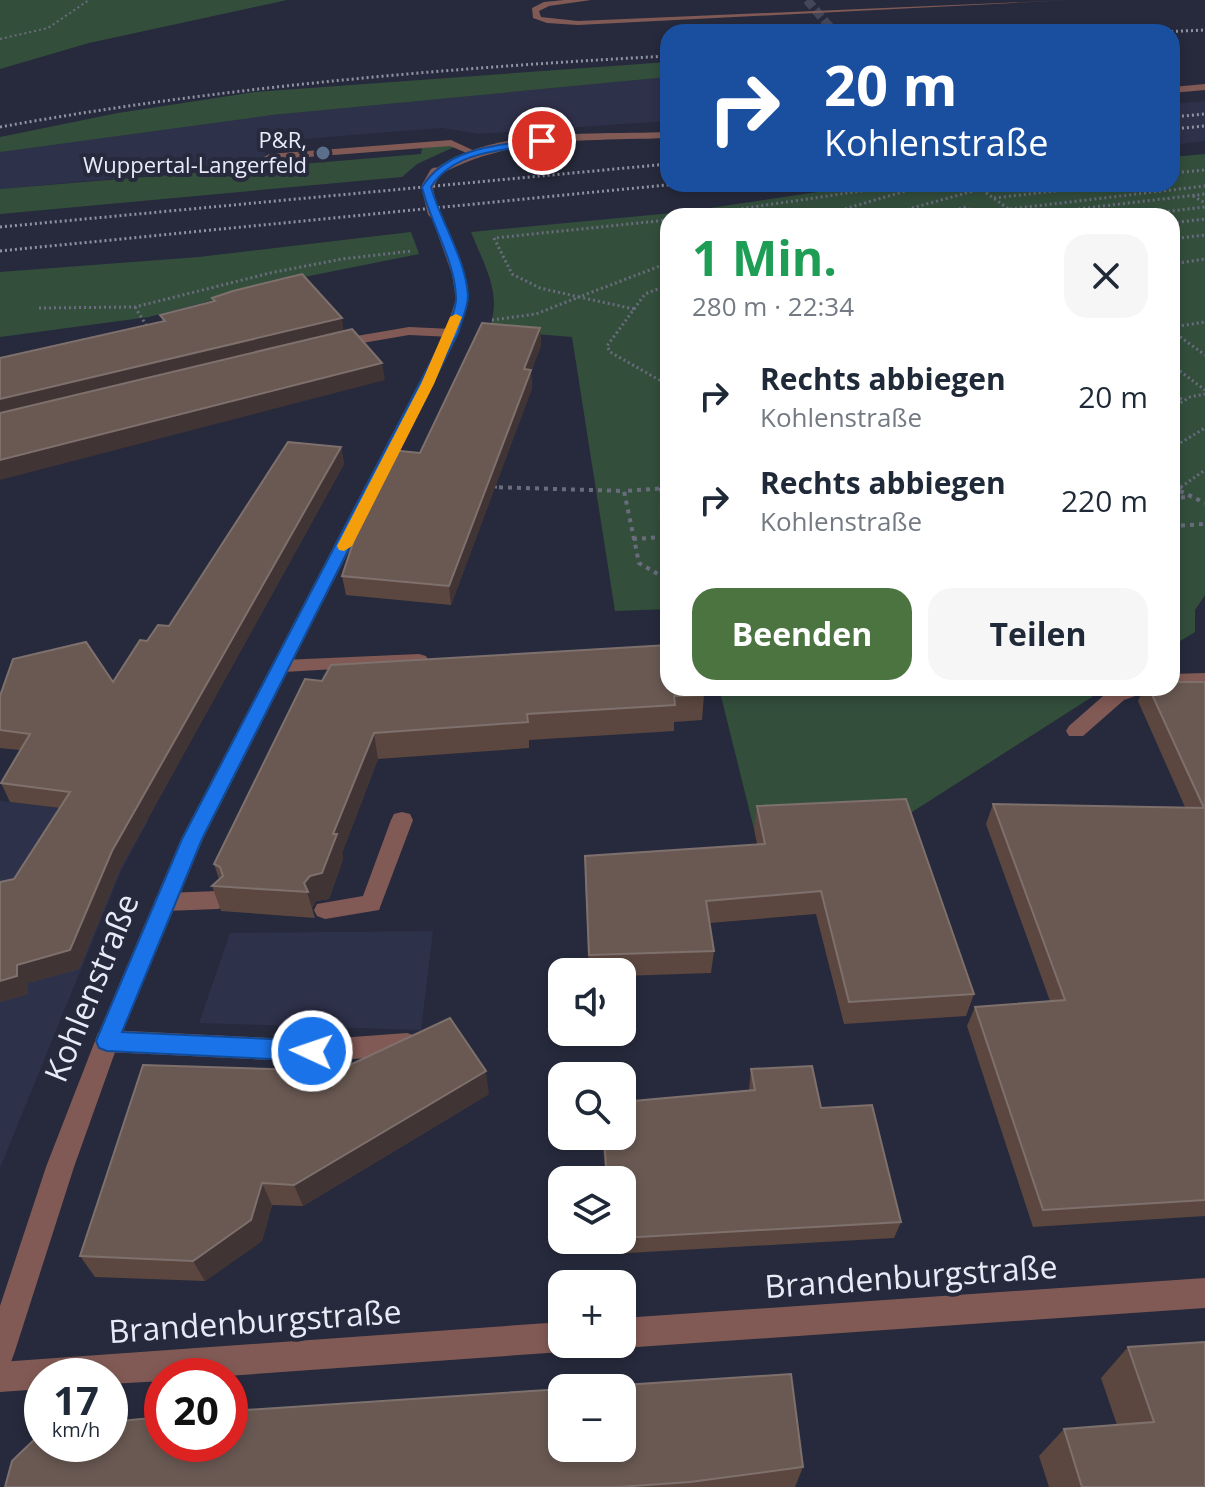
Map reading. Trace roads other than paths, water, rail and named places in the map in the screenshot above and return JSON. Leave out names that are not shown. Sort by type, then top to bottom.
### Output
[{"type":"street","points":[[587,0],[547,4],[535,10],[537,18],[578,23],[1068,0]]},
{"type":"street","points":[[1180,89],[1205,87]]},
{"type":"street","name":"Kohlenstraße","points":[[0,1351],[60,1167],[107,1041],[192,839],[454,326],[462,299],[458,274],[433,212],[427,187],[435,173],[449,163],[474,153],[542,141],[660,135]]},
{"type":"street","points":[[269,157],[451,143],[474,153]]},
{"type":"street","points":[[319,347],[363,337],[454,326]]},
{"type":"street","points":[[283,666],[434,660]]},
{"type":"street","points":[[1180,680],[1205,679]]},
{"type":"street","points":[[1076,731],[1116,696]]},
{"type":"street","points":[[325,910],[371,904],[402,820]]},
{"type":"street","points":[[165,902],[218,900]]},
{"type":"street","points":[[107,1041],[312,1051],[407,1044]]},
{"type":"street","name":"Brandenburgstraße","points":[[636,1332],[1205,1293]]},
{"type":"street","name":"Brandenburgstraße","points":[[0,1377],[548,1338]]},
{"type":"tunnel","points":[[807,0],[827,24]]},
{"type":"railway","points":[[1180,31],[1205,30]]},
{"type":"railway","points":[[0,127],[166,101],[333,81],[660,57]]},
{"type":"railway","points":[[1180,116],[1205,114]]},
{"type":"railway","points":[[1180,128],[1205,126]]},
{"type":"railway","points":[[0,227],[660,165]]},
{"type":"railway","points":[[0,251],[660,186]]},
{"type":"place","name":"P&R, Wuppertal-Langerfeld","points":[[323,153]]}]
